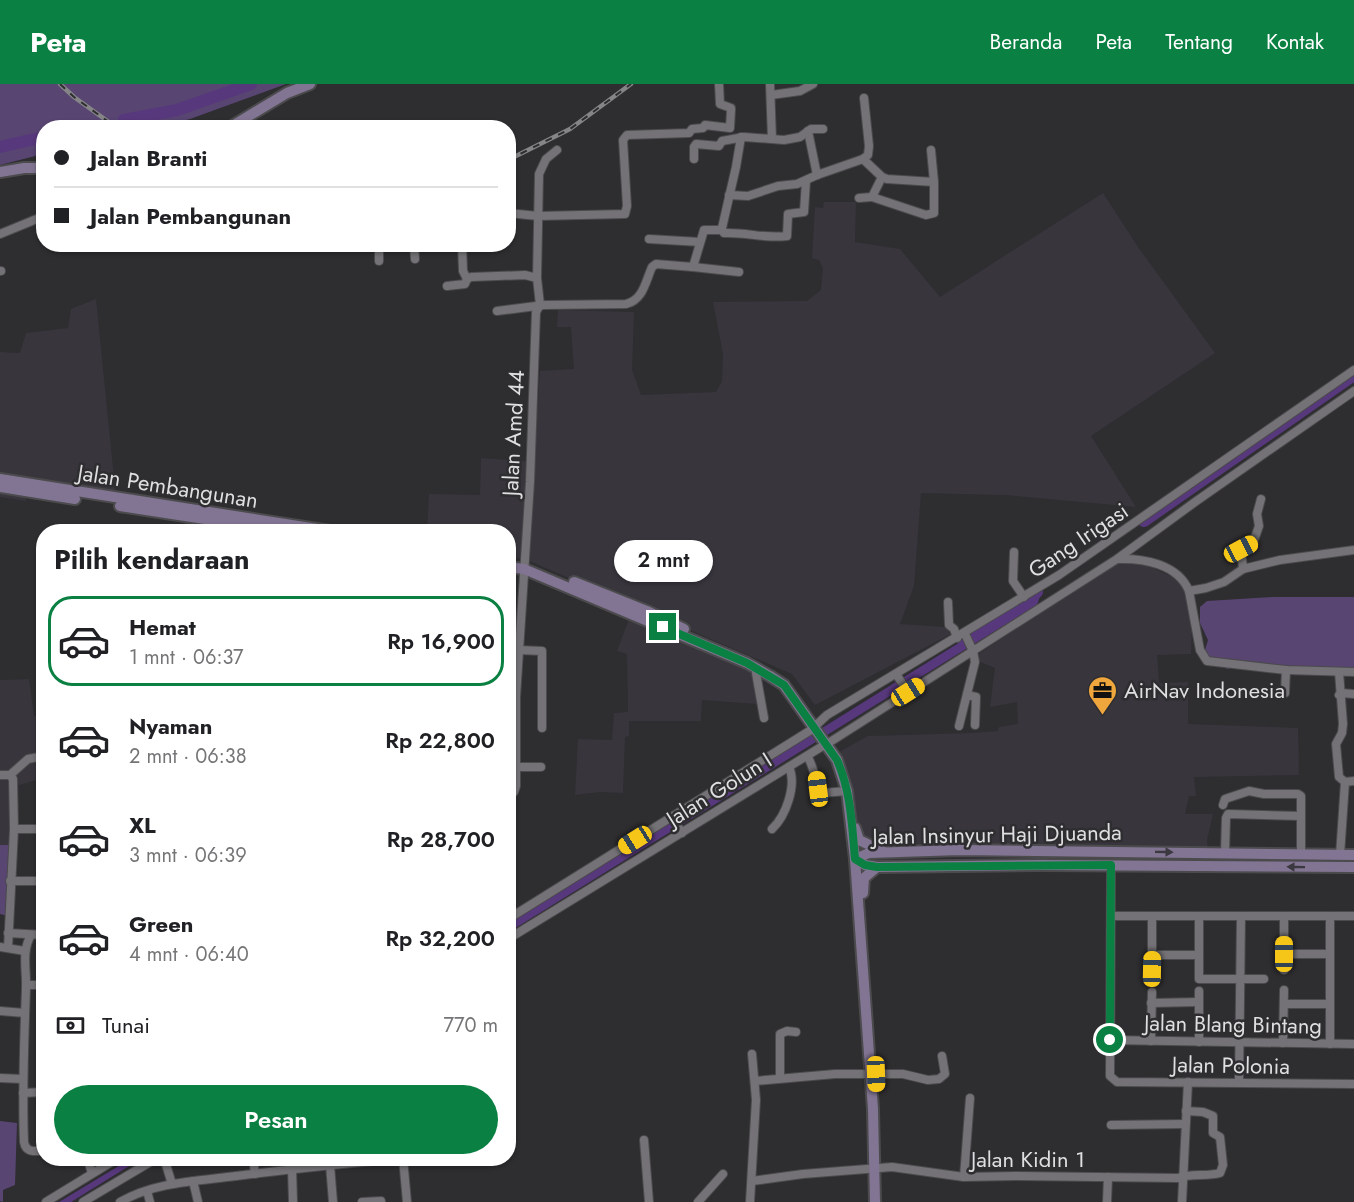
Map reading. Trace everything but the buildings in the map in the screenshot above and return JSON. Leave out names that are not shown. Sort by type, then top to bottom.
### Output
[{"type":"main road","points":[[242,120],[287,93],[310,84]]},
{"type":"main road","points":[[254,120],[310,84]]},
{"type":"main road","points":[[0,173],[36,168]]},
{"type":"main road","points":[[0,173],[36,174]]},
{"type":"main road","name":"Jalan Pembangunan","points":[[0,479],[286,524]]},
{"type":"main road","name":"Jalan Pembangunan","points":[[0,487],[238,524]]},
{"type":"main road","points":[[516,563],[649,612],[773,671],[788,681],[800,694],[816,725],[845,768],[851,784],[854,824],[858,838],[884,852]]},
{"type":"main road","points":[[516,566],[524,566],[757,669],[784,685],[816,725]]},
{"type":"main road","points":[[827,742],[842,772],[847,791],[873,1074]]},
{"type":"main road","points":[[960,850],[963,856],[960,866]]},
{"type":"main road","name":"Jalan Insinyur Haji Djuanda","points":[[855,859],[869,853],[960,850],[1354,855]]},
{"type":"main road","points":[[1199,853],[1199,866]]},
{"type":"main road","points":[[1214,866],[1220,853]]},
{"type":"main road","name":"Jalan Insinyur Haji Djuanda","points":[[855,859],[865,865],[877,867],[1111,865],[1354,867]]},
{"type":"main road","points":[[877,867],[864,878],[862,885],[873,1074],[877,1202]]},
{"type":"street","points":[[516,214],[538,216],[625,214],[627,206],[624,137],[627,135],[679,135],[689,133],[692,129],[703,128],[705,125],[730,128],[731,110],[720,104],[719,84]]},
{"type":"street","points":[[770,84],[772,138]]},
{"type":"street","points":[[771,95],[800,91],[813,84]]},
{"type":"street","points":[[729,195],[748,196],[778,186],[798,184],[863,159],[868,155],[869,146],[864,98]]},
{"type":"street","points":[[694,159],[696,144],[719,146],[722,141],[741,137],[792,138],[800,137],[811,129],[823,129]]},
{"type":"street","points":[[808,131],[817,175]]},
{"type":"street","points":[[721,229],[741,137]]},
{"type":"street","name":"Jalan Amd 44","points":[[516,786],[516,698],[534,404],[536,312],[540,305],[537,278],[539,174],[546,159],[556,150]]},
{"type":"street","points":[[859,198],[872,197],[930,214],[934,210],[931,150]]},
{"type":"street","points":[[863,159],[882,177],[902,181],[934,182]]},
{"type":"street","points":[[872,197],[882,177]]},
{"type":"street","points":[[693,267],[704,230],[721,229],[724,233],[747,232],[760,237],[788,235],[788,214],[804,212],[806,181]]},
{"type":"street","points":[[0,234],[36,219]]},
{"type":"street","points":[[649,239],[700,242]]},
{"type":"street","points":[[379,252],[379,261]]},
{"type":"street","points":[[415,252],[415,259]]},
{"type":"street","points":[[462,252],[463,271],[467,279]]},
{"type":"street","points":[[498,310],[540,305],[635,302],[639,298],[652,267],[656,264],[739,272]]},
{"type":"street","points":[[447,286],[465,284],[471,277],[525,276],[537,278]]},
{"type":"street","name":"Gang Irigasi","points":[[516,914],[673,818],[816,725],[898,677],[967,641],[1024,597],[1105,545],[1354,370]]},
{"type":"street","points":[[967,641],[1117,559],[1168,520],[1354,391]]},
{"type":"street","points":[[1243,569],[1240,552],[1252,543],[1259,526],[1257,514],[1261,500]]},
{"type":"street","points":[[1189,591],[1224,582],[1243,569],[1281,560],[1354,550]]},
{"type":"street","points":[[1014,552],[1013,581],[1024,597]]},
{"type":"street","points":[[1117,559],[1134,558],[1162,566],[1186,583],[1200,650],[1207,661],[1286,670],[1354,672]]},
{"type":"street","points":[[948,602],[948,625],[967,641],[975,662],[959,726]]},
{"type":"street","name":"Jalan Golun I","points":[[516,934],[680,831],[807,756],[907,690],[967,641]]},
{"type":"street","points":[[519,650],[542,651],[542,728]]},
{"type":"street","points":[[757,669],[764,718]]},
{"type":"street","points":[[1285,693],[1286,670]]},
{"type":"street","points":[[1339,672],[1342,733],[1336,744],[1339,777],[1350,782],[1340,855]]},
{"type":"street","points":[[898,677],[907,690]]},
{"type":"street","points":[[1339,695],[1341,693],[1354,694]]},
{"type":"street","points":[[967,695],[976,697],[975,725]]},
{"type":"street","points":[[807,756],[813,764],[818,789],[822,793],[847,791]]},
{"type":"street","points":[[0,775],[10,775],[28,759],[36,758]]},
{"type":"street","points":[[516,767],[541,767]]},
{"type":"street","points":[[772,829],[781,821],[787,808],[792,775],[789,767]]},
{"type":"street","points":[[10,775],[13,779],[14,829],[8,933],[4,947],[25,951]]},
{"type":"street","points":[[1223,805],[1225,799],[1249,791],[1264,794],[1298,794],[1301,796],[1300,854]]},
{"type":"street","points":[[1220,853],[1228,814],[1301,816]]},
{"type":"street","points":[[673,818],[680,831]]},
{"type":"street","points":[[14,829],[36,829]]},
{"type":"street","points":[[1110,1040],[1111,865]]},
{"type":"street","points":[[10,881],[36,881]]},
{"type":"street","points":[[1111,916],[1354,916]]},
{"type":"street","points":[[1152,916],[1152,969]]},
{"type":"street","points":[[1199,916],[1199,979],[1264,979]]},
{"type":"street","points":[[1239,1083],[1241,916]]},
{"type":"street","points":[[1284,916],[1284,970]]},
{"type":"street","points":[[1330,916],[1330,1044]]},
{"type":"street","points":[[8,933],[36,935]]},
{"type":"street","points":[[31,935],[25,951],[22,1093],[25,1147],[28,1150],[36,1150]]},
{"type":"street","points":[[1284,954],[1330,954]]},
{"type":"street","points":[[1152,955],[1199,955]]},
{"type":"street","points":[[26,985],[36,985]]},
{"type":"street","points":[[1283,1043],[1284,990]]},
{"type":"street","points":[[1199,991],[1199,1042]]},
{"type":"street","points":[[1151,1041],[1152,992]]},
{"type":"street","points":[[1151,1003],[1199,1002]]},
{"type":"street","points":[[1284,1004],[1330,1005]]},
{"type":"street","points":[[0,1011],[25,1013]]},
{"type":"street","points":[[780,1078],[780,1034],[796,1032]]},
{"type":"street","name":"Jalan Blang Bintang","points":[[1110,1040],[1354,1044]]},
{"type":"street","name":"Jalan Polonia","points":[[1110,1040],[1110,1076],[1117,1082],[1354,1084]]},
{"type":"street","points":[[750,1202],[755,1121],[752,1054]]},
{"type":"street","points":[[755,1081],[835,1074],[903,1074],[928,1080],[939,1079],[945,1074],[942,1056]]},
{"type":"street","points":[[0,1078],[22,1079]]},
{"type":"street","points":[[1182,1202],[1188,1082]]},
{"type":"street","points":[[22,1093],[36,1092]]},
{"type":"street","points":[[964,1177],[970,1098]]},
{"type":"street","name":"Jalan Kidin 1","points":[[752,1181],[803,1174],[900,1168],[964,1177],[1182,1177],[1211,1176],[1220,1173],[1223,1165],[1220,1137],[1213,1133],[1213,1116],[1203,1112],[1186,1111]]},
{"type":"street","points":[[1111,1125],[1185,1124]]},
{"type":"street","points":[[644,1140],[649,1202]]},
{"type":"street","points":[[90,1166],[92,1173]]},
{"type":"street","points":[[46,1202],[104,1166]]},
{"type":"street","points":[[83,1202],[144,1166]]},
{"type":"street","points":[[166,1166],[172,1184]]},
{"type":"street","points":[[254,1166],[255,1174]]},
{"type":"street","points":[[293,1202],[297,1166]]},
{"type":"street","points":[[120,1202],[172,1184],[310,1166]]},
{"type":"street","points":[[326,1166],[333,1202]]},
{"type":"street","points":[[405,1166],[407,1202]]},
{"type":"street","points":[[698,1202],[723,1174]]},
{"type":"street","points":[[1107,1202],[1108,1177]]},
{"type":"street","points":[[193,1181],[198,1202]]},
{"type":"street","points":[[147,1191],[150,1202]]},
{"type":"street","points":[[362,1202],[381,1201]]},
{"type":"shaded area","points":[[0,84],[286,84],[186,120],[36,120],[36,156],[0,165]]},
{"type":"shaded area","points":[[1103,193],[1138,247],[1215,353],[1091,436],[1136,507],[1005,495],[921,493],[914,586],[900,624],[944,627],[951,634],[815,705],[792,674],[527,560],[516,558],[516,524],[427,524],[429,494],[480,495],[481,458],[534,462],[540,371],[574,369],[571,327],[557,327],[558,310],[634,312],[632,370],[641,395],[716,392],[722,381],[723,354],[713,302],[807,301],[821,290],[823,268],[819,260],[812,258],[815,207],[823,208],[824,202],[856,202],[855,242],[900,249],[940,297]]},
{"type":"shaded area","points":[[96,299],[116,498],[25,485],[26,501],[0,497],[0,352],[20,353],[26,333],[68,328],[71,309]]},
{"type":"shaded area","points":[[184,516],[237,524],[185,524]]},
{"type":"shaded area","name":"AirNav Indonesia","points":[[1114,562],[1139,562],[1177,579],[1185,587],[1192,622],[1191,654],[1157,655],[1159,683],[1188,682],[1188,724],[1298,728],[1299,775],[1194,777],[1196,796],[1189,796],[1185,814],[1213,814],[1207,840],[1208,853],[884,852],[858,838],[837,753],[868,736],[998,731],[999,727],[1018,724],[1017,702],[990,707],[995,668],[978,661],[979,654]]},
{"type":"shaded area","points":[[1042,591],[1037,605],[516,928],[516,919]]},
{"type":"shaded area","points":[[1273,597],[1354,597],[1354,668],[1278,668],[1235,664],[1228,669],[1202,660],[1208,640],[1200,623],[1200,607],[1207,601]]},
{"type":"shaded area","points":[[631,614],[758,667],[757,704],[702,700],[701,721],[629,721],[629,736],[625,737],[623,793],[600,792],[575,795],[578,739],[612,740],[614,713],[628,712],[627,654],[617,651]]},
{"type":"shaded area","points":[[29,679],[34,716],[36,716],[36,780],[9,788],[9,845],[0,845],[0,680]]},
{"type":"shaded area","points":[[0,845],[9,845],[8,916],[0,914]]},
{"type":"shaded area","points":[[0,1121],[17,1123],[15,1185],[3,1190],[3,1202],[0,1201]]},
{"type":"shaded area","points":[[119,1166],[129,1166],[71,1202],[59,1202]]},
{"type":"waterway","points":[[124,120],[177,110],[251,84]]},
{"type":"waterway","points":[[0,147],[36,139]]},
{"type":"waterway","points":[[1144,521],[1354,375]]},
{"type":"waterway","points":[[964,641],[1037,592]]},
{"type":"railway","points":[[60,84],[106,120]]},
{"type":"railway","points":[[516,156],[570,129],[631,84]]},
{"type":"place","name":"AirNav Indonesia","points":[[1103,716]]},
{"type":"route","points":[[663,627],[747,663],[784,685],[837,760],[847,791],[855,859],[865,865],[877,867],[1111,865],[1110,1040]]}]
